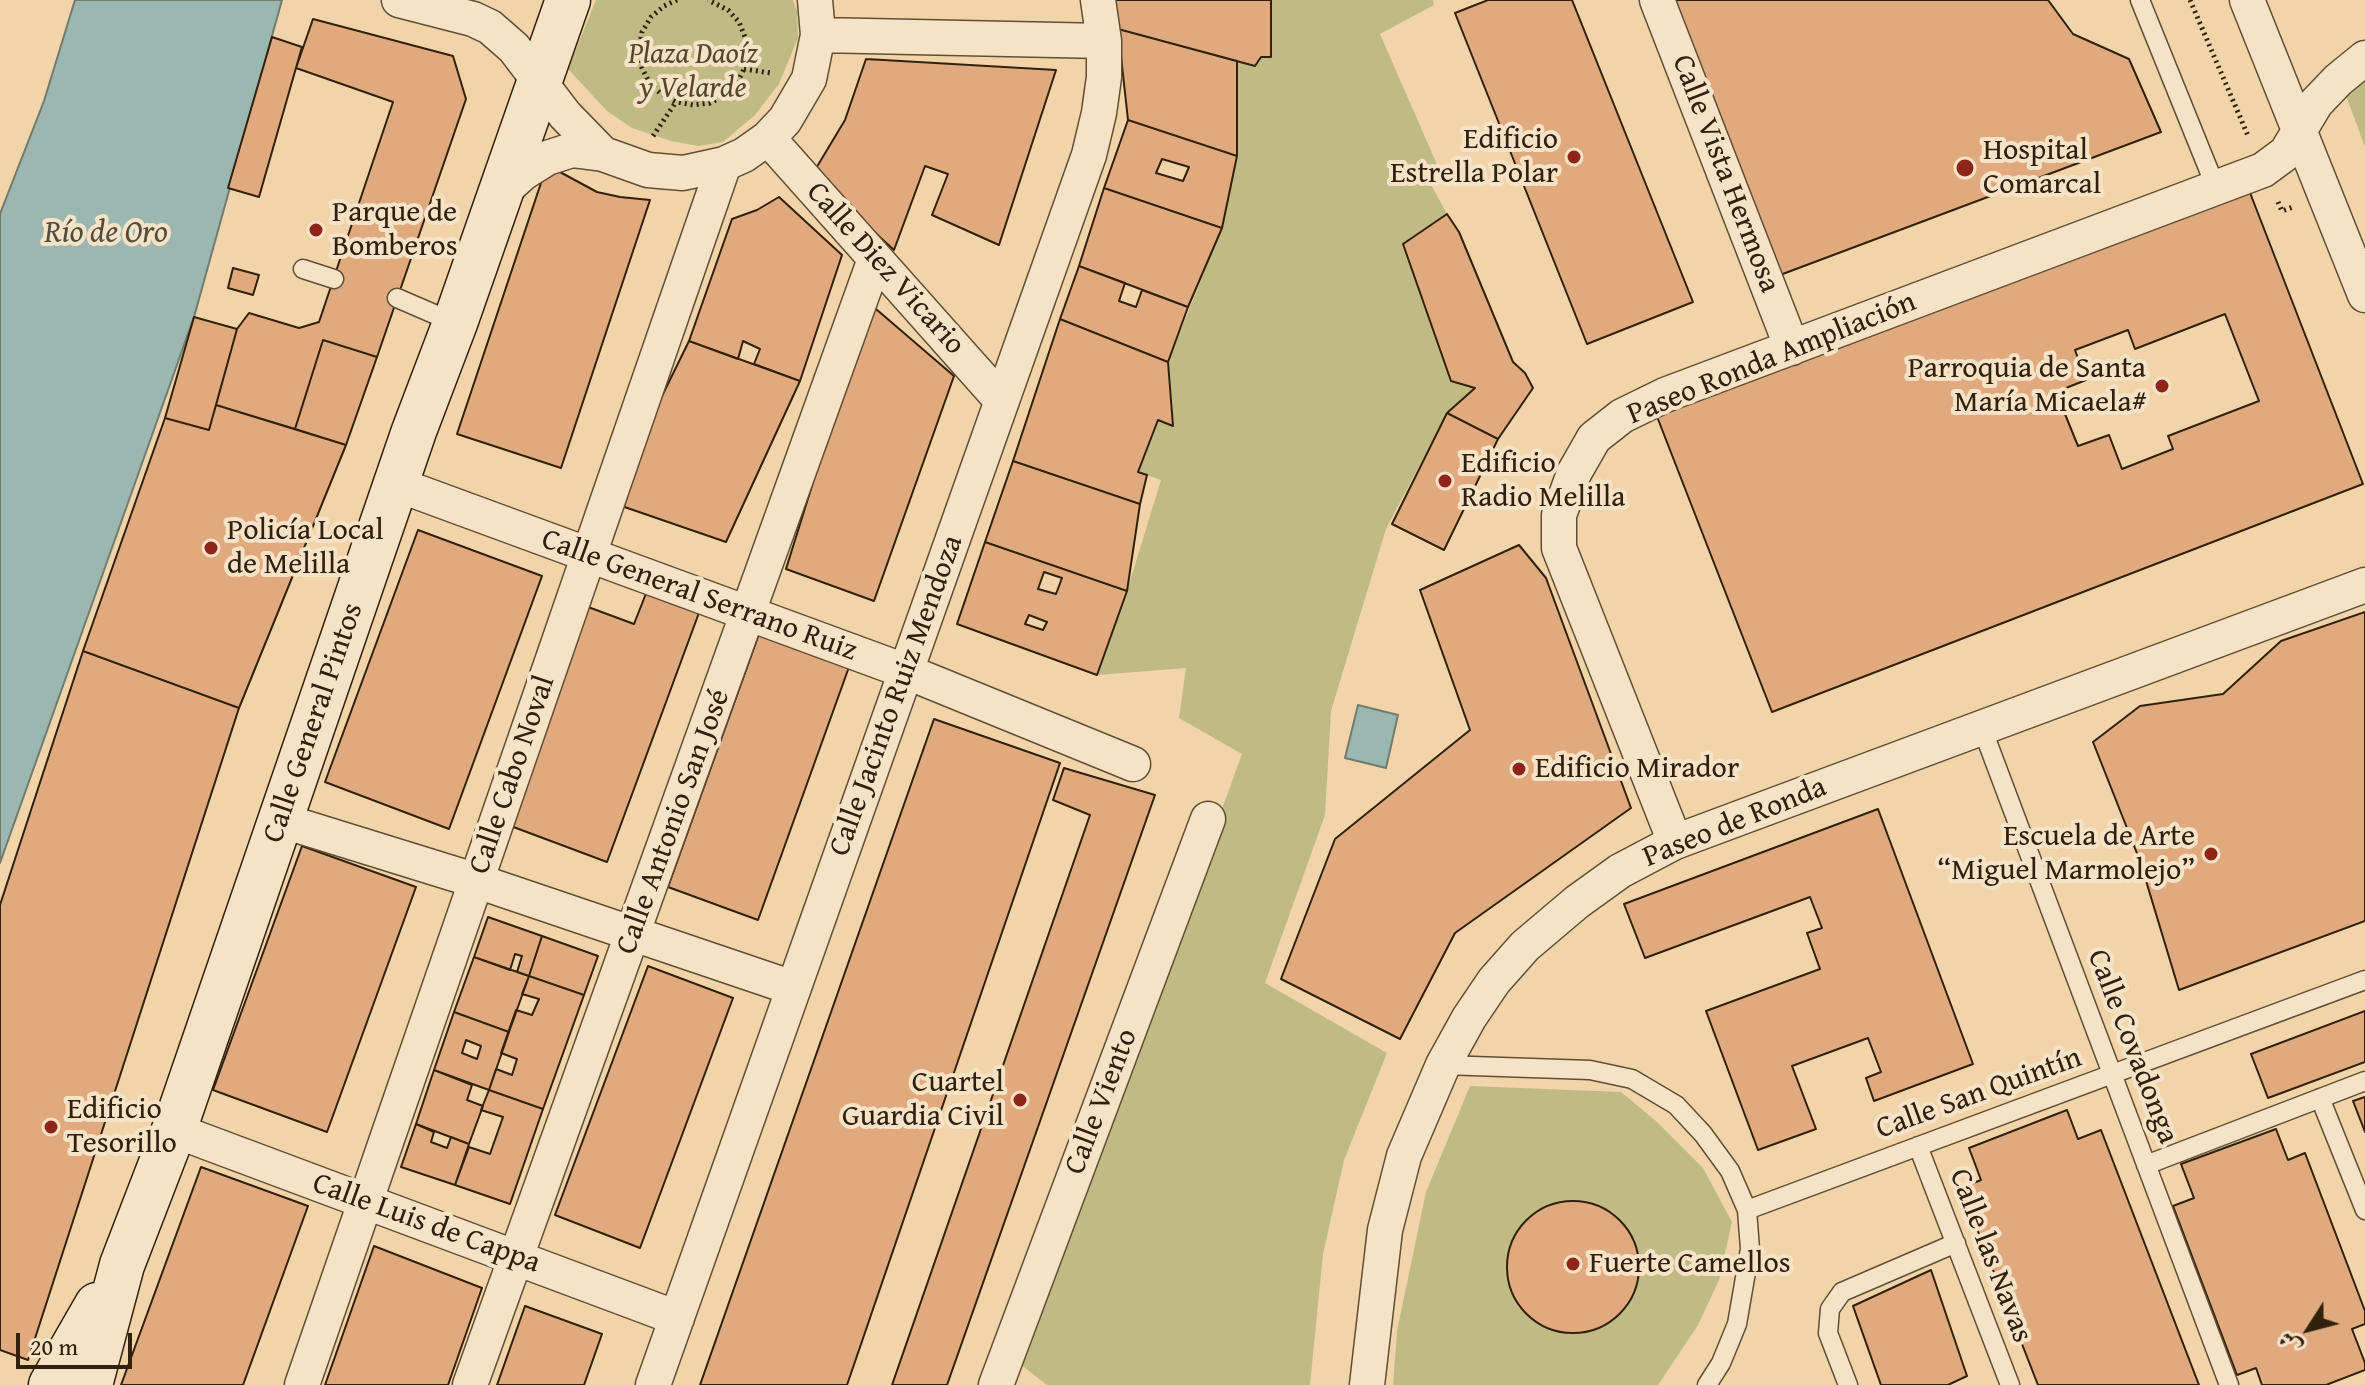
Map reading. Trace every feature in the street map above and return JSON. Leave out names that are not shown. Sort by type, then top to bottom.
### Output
[{"type":"street","points":[[399,0],[473,19],[490,27],[514,48],[574,126],[603,154]]},
{"type":"street","name":"Calle General Pintos","points":[[90,1385],[122,1265],[174,1130],[396,484],[568,0]]},
{"type":"street","points":[[498,195],[523,173],[547,158],[572,150],[603,154],[632,166],[665,172],[703,170],[744,155],[768,138],[785,120],[809,79],[818,35],[815,0]]},
{"type":"street","name":"Calle Jacinto Ruiz Mendoza","points":[[653,1385],[1089,155],[1104,77],[1104,41],[1098,0]]},
{"type":"street","name":"Calle Vista Hermosa","points":[[1657,0],[1792,348]]},
{"type":"street","points":[[2247,0],[2365,295]]},
{"type":"street","points":[[818,35],[1104,41]]},
{"type":"street","name":"Paseo Ronda Ampliación","points":[[1675,842],[1559,548],[1559,515],[1574,473],[1594,438],[1622,416],[1665,395],[2263,170],[2286,153],[2316,103],[2365,58]]},
{"type":"street","name":"Calle Diez Vicario","points":[[768,138],[1002,401]]},
{"type":"street","name":"Calle Cabo Noval","points":[[302,1385],[724,164]]},
{"type":"street","name":"Calle Antonio San José","points":[[470,1385],[875,259]]},
{"type":"street","name":"Calle General Serrano Ruiz","points":[[396,484],[905,671],[1133,764]]},
{"type":"street","name":"Paseo de Ronda","points":[[1367,1385],[1385,1230],[1404,1156],[1443,1065],[1477,1005],[1525,946],[1577,902],[1620,871],[1675,842],[2365,585]]},
{"type":"street","name":"Calle Viento","points":[[996,1385],[1208,819]]},
{"type":"street","points":[[280,820],[477,881],[793,988]]},
{"type":"street","name":"Calle Luis de Cappa","points":[[174,1130],[677,1318]]},
{"type":"street","name":"Calle General Pintos","points":[[51,1385],[122,1265]]},
{"type":"lane","points":[[2140,0],[2216,188]]},
{"type":"lane","points":[[303,269],[334,279]]},
{"type":"lane","points":[[397,298],[455,323]]},
{"type":"lane","name":"Calle Covadonga","points":[[1982,728],[2229,1385]]},
{"type":"lane","name":"Calle San Quintín","points":[[1747,1210],[2365,980]]},
{"type":"lane","points":[[1443,1065],[1590,1070],[1632,1079],[1676,1105],[1703,1134],[1730,1171],[1747,1210],[1750,1249],[1737,1324],[1721,1363],[1707,1385]]},
{"type":"lane","points":[[2146,1165],[2365,1081]]},
{"type":"lane","points":[[2320,1098],[2365,1210]]},
{"type":"lane","name":"Calle las Navas","points":[[1918,1146],[2010,1385]]},
{"type":"lane","points":[[1848,1385],[1828,1333],[1830,1309],[1842,1292],[1956,1243]]},
{"type":"path","points":[[677,0],[651,17],[642,32],[639,49],[641,66],[649,82],[661,94],[676,102],[693,105],[710,103],[725,95],[737,83],[744,69],[747,53],[739,22],[713,1]]},
{"type":"path","points":[[2190,0],[2282,211],[2323,195]]},
{"type":"green space","name":"Plaza Daoíz y Velarde","points":[[596,0],[793,0],[797,11],[798,38],[779,84],[755,115],[723,142],[698,146],[671,141],[632,128],[607,111],[568,69]]},
{"type":"green space","points":[[1271,0],[1433,0],[1434,5],[1380,34],[1442,176],[1430,183],[1447,214],[1403,244],[1451,381],[1475,388],[1447,413],[1386,529],[1331,711],[1325,815],[1265,983],[1387,1053],[1344,1160],[1323,1254],[1310,1385],[1047,1385],[1020,1364],[1242,754],[1179,718],[1186,668],[1097,675],[1161,480],[1138,472],[1158,420],[1173,426],[1168,362],[1222,228],[1237,61],[1255,66],[1261,57],[1271,57]]},
{"type":"green space","points":[[2365,68],[2365,147],[2342,85]]},
{"type":"green space","points":[[1470,1086],[1621,1092],[1656,1121],[1703,1168],[1732,1222],[1719,1280],[1698,1325],[1658,1385],[1393,1385],[1397,1331],[1426,1192]]},
{"type":"water","name":"Río de Oro","points":[[75,0],[282,0],[194,317],[0,863],[0,214],[44,101]]},
{"type":"water","points":[[1358,705],[1398,715],[1386,768],[1345,758]]},
{"type":"building","points":[[1113,0],[1271,0],[1271,57],[1261,57],[1255,66],[1118,29]]},
{"type":"building","name":"Edificio Estrella Polar","points":[[1488,0],[1572,0],[1693,302],[1587,344],[1455,13]]},
{"type":"building","name":"Hospital Comarcal","points":[[1670,0],[2048,0],[2073,34],[2129,59],[2161,132],[1780,275]]},
{"type":"building","points":[[313,19],[453,56],[466,99],[377,357],[323,340],[295,429],[216,405],[237,329],[249,313],[299,328],[319,322],[393,102],[296,68]]},
{"type":"building","points":[[1118,29],[1237,61],[1237,156],[1128,120]]},
{"type":"building","points":[[272,37],[302,47],[259,197],[228,188]]},
{"type":"building","points":[[866,59],[1056,70],[999,245],[932,215],[948,174],[925,166],[894,250],[812,175],[845,120]]},
{"type":"building","points":[[1128,120],[1237,156],[1222,228],[1104,188]],"holes":[[[1162,159],[1189,167],[1183,181],[1156,173]]]},
{"type":"building","points":[[547,165],[597,192],[650,200],[561,468],[457,434]]},
{"type":"building","points":[[2247,185],[2363,484],[1772,712],[1656,414]]},
{"type":"building","points":[[1104,188],[1222,228],[1188,307],[1079,266]]},
{"type":"building","points":[[779,197],[842,255],[800,381],[754,364],[760,349],[743,341],[738,359],[689,341],[732,219],[757,210]]},
{"type":"building","points":[[1447,214],[1459,232],[1513,362],[1525,373],[1533,388],[1498,439],[1447,413],[1475,388],[1451,381],[1403,244]]},
{"type":"building","points":[[1079,266],[1125,283],[1119,301],[1136,307],[1142,290],[1188,307],[1168,362],[1060,319]]},
{"type":"building","points":[[233,268],[259,275],[253,295],[228,288]]},
{"type":"building","points":[[869,303],[954,376],[874,601],[786,569]]},
{"type":"building","name":"Parroquia de Santa María Micaela#","points":[[2225,314],[2259,401],[2168,436],[2173,449],[2122,469],[2109,435],[2078,446],[2056,392],[2086,380],[2075,350],[2128,330],[2135,349]]},
{"type":"building","points":[[194,317],[237,329],[209,430],[165,418]]},
{"type":"building","points":[[1060,319],[1168,362],[1173,426],[1158,420],[1138,472],[1147,475],[1140,504],[1013,461]]},
{"type":"building","points":[[323,340],[377,357],[346,445],[295,429]]},
{"type":"building","points":[[689,341],[800,381],[726,542],[610,502]]},
{"type":"building","name":"Policía Local de Melilla","points":[[216,405],[346,445],[239,708],[83,651],[165,418],[209,430]]},
{"type":"building","name":"Edificio Radio Melilla","points":[[1447,413],[1498,439],[1444,550],[1392,524]]},
{"type":"building","points":[[1013,461],[1140,504],[1127,591],[985,542]]},
{"type":"building","points":[[418,530],[542,576],[449,829],[325,782]]},
{"type":"building","points":[[985,542],[1127,591],[1097,675],[957,624]],"holes":[[[1044,572],[1062,578],[1056,594],[1038,589]],[[1029,615],[1047,622],[1043,630],[1025,624]]]},
{"type":"building","name":"Edificio Mirador","points":[[1519,545],[1546,578],[1631,808],[1455,933],[1400,1039],[1281,979],[1335,839],[1470,730],[1420,590]]},
{"type":"building","points":[[647,591],[700,610],[607,862],[500,822],[580,604],[634,624]]},
{"type":"building","name":"Escuela de Arte “Miguel Marmolejo”","points":[[2365,612],[2365,921],[2179,990],[2140,861],[2093,742],[2140,706],[2223,694],[2281,641]]},
{"type":"building","points":[[759,634],[849,667],[758,920],[668,887]]},
{"type":"building","name":"Edificio Tesorillo","points":[[83,651],[239,708],[28,1360],[0,1350],[0,905]]},
{"type":"building","points":[[934,719],[1060,763],[847,1385],[700,1385]]},
{"type":"building","name":"Cuartel Guardia Civil","points":[[1064,768],[1155,795],[947,1385],[892,1385],[1090,815],[1053,800]]},
{"type":"building","points":[[1878,809],[1973,1064],[1874,1101],[1866,1078],[1881,1072],[1868,1038],[1792,1066],[1816,1129],[1758,1150],[1706,1011],[1820,969],[1807,933],[1822,928],[1810,897],[1645,958],[1624,904]]},
{"type":"building","points":[[302,846],[416,887],[327,1132],[213,1090]]},
{"type":"building","points":[[488,917],[542,936],[529,976],[517,972],[522,956],[515,954],[510,970],[474,957]]},
{"type":"building","points":[[542,936],[598,956],[584,995],[529,976]]},
{"type":"building","points":[[474,957],[529,976],[509,1032],[454,1012]]},
{"type":"building","points":[[648,966],[733,998],[640,1248],[555,1215]]},
{"type":"building","points":[[529,976],[584,995],[543,1109],[489,1090],[496,1069],[512,1075],[517,1059],[501,1053],[516,1010],[532,1015],[539,999],[522,994]]},
{"type":"building","points":[[2365,1011],[2365,1062],[2268,1098],[2251,1054]]},
{"type":"building","points":[[454,1012],[509,1032],[489,1090],[434,1070]],"holes":[[[466,1040],[481,1046],[477,1059],[462,1053]]]},
{"type":"building","points":[[434,1070],[472,1085],[467,1100],[483,1106],[469,1144],[416,1124]]},
{"type":"building","points":[[489,1090],[543,1109],[510,1204],[455,1185],[469,1147],[490,1154],[503,1117],[481,1110]]},
{"type":"building","points":[[2365,1097],[2365,1132],[2353,1101]]},
{"type":"building","points":[[2067,1110],[2078,1139],[2101,1130],[2199,1385],[2038,1385],[1961,1188],[1981,1180],[1969,1148]]},
{"type":"building","points":[[416,1124],[434,1132],[431,1142],[447,1148],[451,1137],[469,1144],[455,1185],[401,1167]]},
{"type":"building","points":[[2276,1129],[2288,1160],[2305,1153],[2365,1311],[2365,1324],[2352,1329],[2365,1370],[2326,1385],[2262,1385],[2256,1368],[2237,1375],[2173,1206],[2194,1198],[2181,1164]]},
{"type":"building","points":[[201,1167],[308,1206],[243,1385],[121,1385]]},
{"type":"building","name":"Fuerte Camellos","points":[[1573,1201],[1598,1206],[1619,1221],[1634,1242],[1639,1267],[1634,1292],[1619,1313],[1598,1328],[1573,1333],[1548,1328],[1527,1313],[1512,1292],[1507,1267],[1512,1242],[1527,1221],[1548,1206]]},
{"type":"building","points":[[374,1246],[482,1288],[448,1385],[325,1385]]},
{"type":"building","points":[[1931,1270],[1967,1376],[1948,1385],[1881,1385],[1853,1306]]},
{"type":"building","points":[[525,1306],[602,1334],[584,1385],[497,1385]]},
{"type":"place","name":"Edificio Estrella Polar","points":[[1574,157]]},
{"type":"place","name":"Hospital Comarcal","points":[[1965,168]]},
{"type":"place","name":"Parque de Bomberos","points":[[316,230]]},
{"type":"place","name":"Parroquia de Santa María Micaela#","points":[[2162,386]]},
{"type":"place","name":"Edificio Radio Melilla","points":[[1445,481]]},
{"type":"place","name":"Policía Local de Melilla","points":[[211,548]]},
{"type":"place","name":"Edificio Mirador","points":[[1519,769]]},
{"type":"place","name":"Escuela de Arte “Miguel Marmolejo”","points":[[2211,854]]},
{"type":"place","name":"Cuartel Guardia Civil","points":[[1020,1100]]},
{"type":"place","name":"Edificio Tesorillo","points":[[51,1127]]},
{"type":"place","name":"Fuerte Camellos","points":[[1573,1264]]}]
